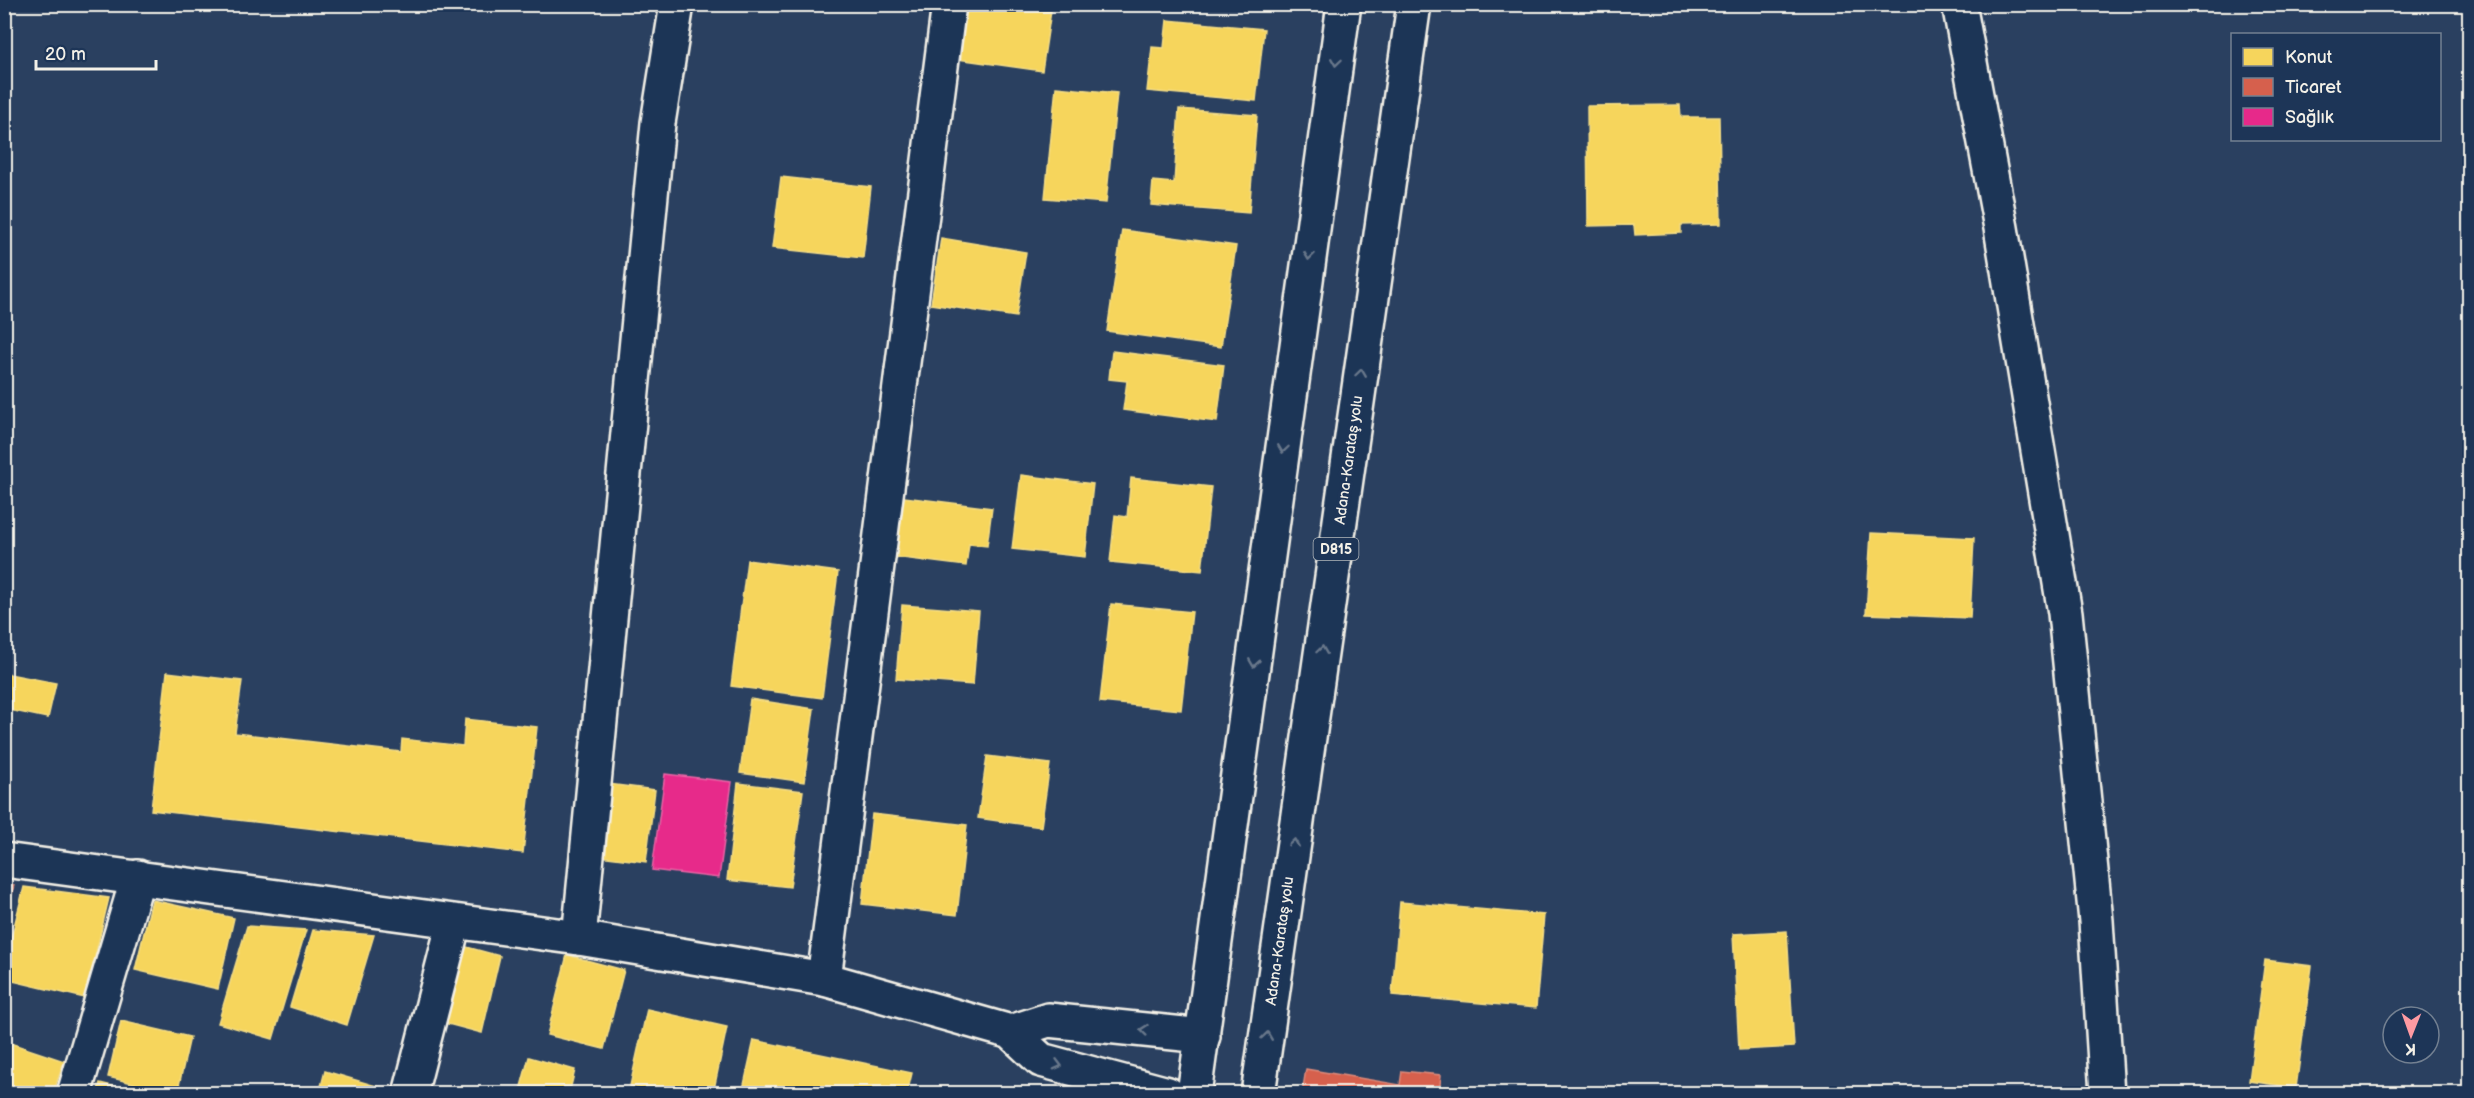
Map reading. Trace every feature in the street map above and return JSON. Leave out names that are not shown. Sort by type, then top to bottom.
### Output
[{"type":"street","points":[[579,938],[658,123],[677,4]]},
{"type":"street","points":[[824,979],[949,4]]},
{"type":"street","points":[[1194,1094],[1344,4]]},
{"type":"street","name":"Adana-Karataş yolu","points":[[1258,1094],[1414,4]]},
{"type":"street","points":[[1959,4],[2001,228],[2065,612],[2096,921],[2107,1094]]},
{"type":"street","points":[[4,860],[579,938],[824,979],[1011,1032],[1041,1060],[1168,1094]]},
{"type":"street","points":[[74,1094],[138,877]]},
{"type":"street","points":[[410,1094],[454,922]]},
{"type":"street","points":[[1011,1032],[1048,1020],[1203,1036]]},
{"type":"building: Konut","points":[[966,4],[1052,4],[1042,71],[958,59]]},
{"type":"building: Konut","points":[[1167,20],[1264,29],[1256,101],[1147,91],[1152,47],[1164,48]]},
{"type":"building: Konut","points":[[1056,87],[1117,93],[1106,203],[1045,198]]},
{"type":"building: Konut","points":[[1680,105],[1681,117],[1719,117],[1721,224],[1681,225],[1681,233],[1635,235],[1634,225],[1588,226],[1587,106]]},
{"type":"building: Konut","points":[[1179,109],[1257,115],[1249,213],[1151,205],[1153,181],[1174,183]]},
{"type":"building: Konut","points":[[781,177],[871,187],[863,258],[772,248]]},
{"type":"building: Konut","points":[[1122,230],[1236,246],[1221,347],[1107,331]]},
{"type":"building: Konut","points":[[941,238],[1026,252],[1016,317],[931,304]]},
{"type":"building: Konut","points":[[1112,351],[1224,365],[1217,422],[1123,410],[1127,381],[1109,379]]},
{"type":"building: Konut","points":[[1021,475],[1093,484],[1085,557],[1012,549]]},
{"type":"building: Konut","points":[[1131,478],[1211,487],[1202,571],[1110,562],[1115,515],[1127,517]]},
{"type":"building: Konut","points":[[904,497],[992,508],[987,546],[969,544],[966,566],[895,557]]},
{"type":"building: Konut","points":[[1871,533],[1974,538],[1970,618],[1866,614]]},
{"type":"building: Konut","points":[[747,560],[838,572],[822,698],[731,686]]},
{"type":"building: Konut","points":[[1111,604],[1192,612],[1181,710],[1100,702]]},
{"type":"building: Konut","points":[[902,605],[979,611],[973,685],[896,679]]},
{"type":"building: Konut","points":[[167,672],[242,681],[235,733],[401,752],[402,739],[463,746],[465,719],[537,727],[523,853],[151,810]]},
{"type":"building: Konut","points":[[4,673],[56,683],[48,718],[4,709]]},
{"type":"building: Konut","points":[[750,699],[814,709],[804,782],[740,773]]},
{"type":"building: Konut","points":[[987,756],[1050,764],[1041,827],[978,818]]},
{"type":"building: Konut","points":[[600,783],[655,790],[646,862],[592,855]]},
{"type":"building: Konut","points":[[738,783],[803,791],[790,887],[727,880]]},
{"type":"building: Konut","points":[[872,814],[967,825],[957,915],[862,904]]},
{"type":"building: Konut","points":[[24,887],[109,898],[85,998],[4,979],[4,966]]},
{"type":"building: Konut","points":[[152,900],[234,918],[218,989],[135,970]]},
{"type":"building: Konut","points":[[1400,902],[1544,915],[1536,1008],[1392,995]]},
{"type":"building: Konut","points":[[247,926],[306,930],[273,1039],[218,1023]]},
{"type":"building: Konut","points":[[313,930],[374,935],[347,1025],[290,1007]]},
{"type":"building: Konut","points":[[1787,931],[1794,1047],[1739,1050],[1733,934]]},
{"type":"building: Konut","points":[[463,946],[500,956],[482,1033],[444,1023]]},
{"type":"building: Konut","points":[[567,955],[624,970],[604,1049],[547,1035]]},
{"type":"building: Konut","points":[[2265,960],[2312,966],[2296,1088],[2249,1081]]},
{"type":"building: Konut","points":[[647,1009],[727,1027],[713,1094],[666,1094],[630,1086]]},
{"type":"building: Konut","points":[[121,1021],[190,1037],[177,1094],[108,1077]]},
{"type":"building: Konut","points":[[754,1040],[912,1073],[907,1094],[742,1094]]},
{"type":"building: Konut","points":[[4,1041],[64,1061],[53,1094],[4,1094]]},
{"type":"building: Konut","points":[[529,1057],[575,1070],[569,1094],[519,1094]]},
{"type":"building: Konut","points":[[325,1071],[393,1091],[392,1094],[319,1094]]},
{"type":"building: Konut","points":[[100,1083],[143,1094],[97,1094]]},
{"type":"building: Ticaret","points":[[4,884],[14,885],[4,926]]},
{"type":"building: Ticaret","points":[[1306,1069],[1400,1085],[1402,1071],[1441,1075],[1439,1094],[1302,1094]]},
{"type":"building: Sağlık","points":[[665,774],[732,782],[719,878],[652,870]]}]
